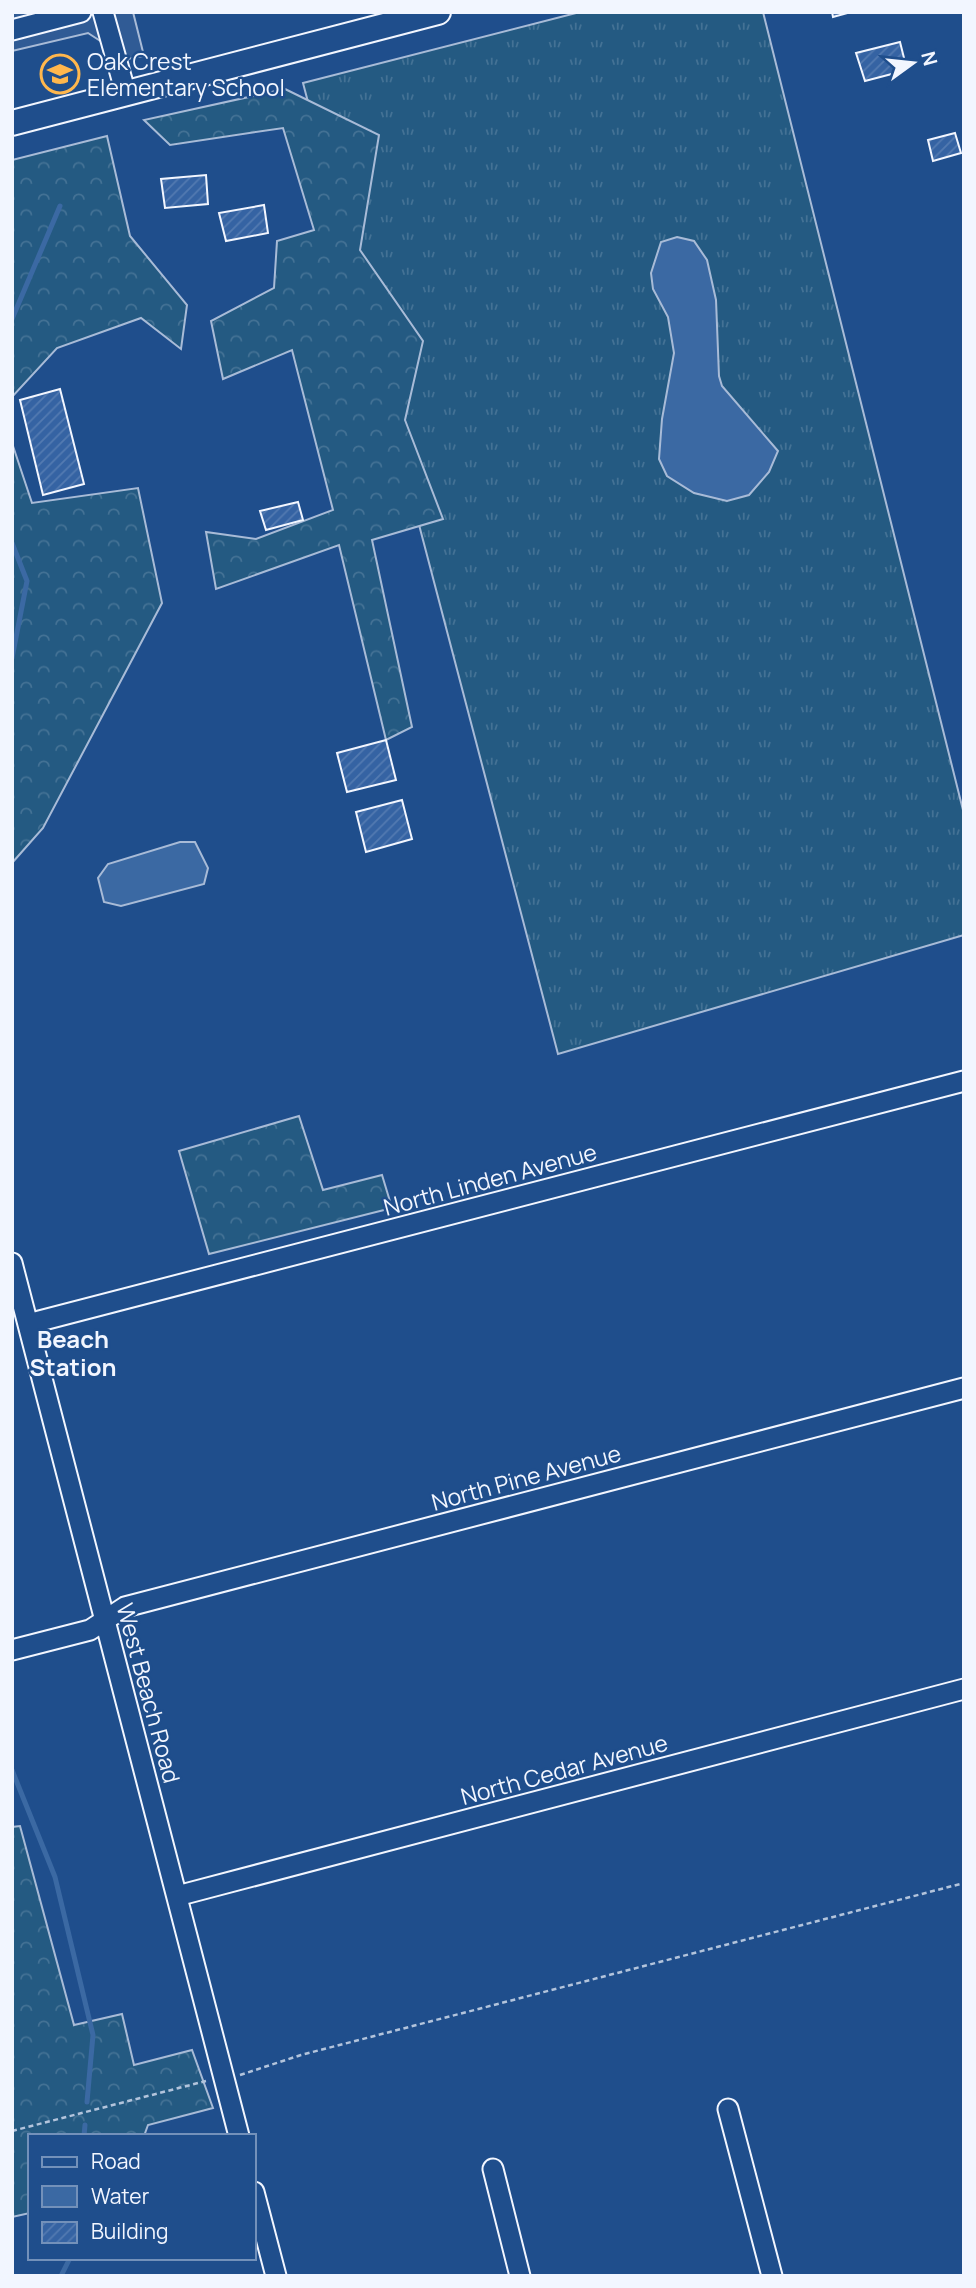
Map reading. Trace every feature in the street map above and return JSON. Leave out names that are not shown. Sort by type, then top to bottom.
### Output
[{"type":"main road","points":[[12,123],[438,12]]},
{"type":"street","points":[[20,23],[81,12]]},
{"type":"street","points":[[103,12],[126,94]]},
{"type":"street","name":"North Linden Avenue","points":[[28,1324],[964,1081]]},
{"type":"street","name":"West Beach Road","points":[[12,1263],[238,2134]]},
{"type":"street","name":"North Pine Avenue","points":[[12,1650],[90,1630],[125,1607],[964,1388]]},
{"type":"street","name":"North Cedar Avenue","points":[[177,1896],[964,1689]]},
{"type":"street","points":[[728,2109],[772,2276]]},
{"type":"street","points":[[493,2169],[520,2276]]},
{"type":"street","points":[[256,2200],[276,2276]]},
{"type":"path","points":[[240,2075],[301,2055],[964,1883]]},
{"type":"path","points":[[12,2131],[208,2080]]},
{"type":"green space","points":[[580,12],[763,12],[964,814],[964,935],[558,1054],[303,83]]},
{"type":"green space","points":[[285,89],[379,135],[360,250],[423,341],[405,420],[443,519],[372,540],[412,727],[386,740],[339,545],[216,589],[206,532],[256,539],[333,510],[292,350],[223,379],[211,321],[274,288],[277,241],[314,230],[283,128],[170,145],[144,120]]},
{"type":"green space","points":[[107,136],[130,236],[187,305],[181,349],[141,318],[57,348],[12,397],[12,160]]},
{"type":"green space","points":[[12,443],[32,503],[138,488],[162,603],[43,828],[12,863]]},
{"type":"green space","points":[[299,1116],[323,1190],[382,1175],[392,1208],[209,1254],[179,1151]]},
{"type":"green space","points":[[20,1826],[74,2025],[122,2014],[134,2065],[192,2050],[213,2108],[148,2125],[145,2134],[28,2134],[28,2213],[12,2217],[12,1827]]},
{"type":"shaded area","points":[[12,12],[133,12],[144,56],[128,59],[88,33],[12,51]]},
{"type":"water","points":[[677,237],[694,241],[707,260],[716,300],[719,376],[722,386],[778,451],[769,472],[749,495],[727,501],[694,493],[667,476],[659,459],[662,419],[674,353],[668,317],[653,289],[651,273],[661,242]]},
{"type":"water","points":[[180,842],[195,842],[208,868],[204,884],[121,906],[104,902],[98,878],[108,864]]},
{"type":"building","points":[[832,12],[851,12],[833,17]]},
{"type":"building","points":[[900,42],[907,70],[865,81],[856,53]]},
{"type":"building","points":[[955,133],[961,153],[933,161],[928,140]]},
{"type":"building","points":[[206,175],[208,204],[165,208],[161,179]]},
{"type":"building","points":[[264,205],[268,233],[226,241],[219,213]]},
{"type":"building","points":[[60,389],[84,484],[43,495],[20,400]]},
{"type":"building","points":[[298,502],[303,520],[266,530],[260,511]]},
{"type":"building","points":[[386,740],[396,780],[347,792],[337,753]]},
{"type":"building","points":[[402,800],[412,839],[366,852],[356,812]]},
{"type":"waterway","points":[[12,319],[60,206]]},
{"type":"waterway","points":[[12,543],[27,581],[12,658]]},
{"type":"waterway","points":[[12,1770],[55,1877],[93,2035],[87,2102]]},
{"type":"waterway","points":[[84,2134],[85,2125]]},
{"type":"waterway","points":[[61,2276],[69,2260]]},
{"type":"place","name":"Oak Crest Elementary School","points":[[60,74]]},
{"type":"district","name":"Beach Station","points":[[73,1352]]}]
